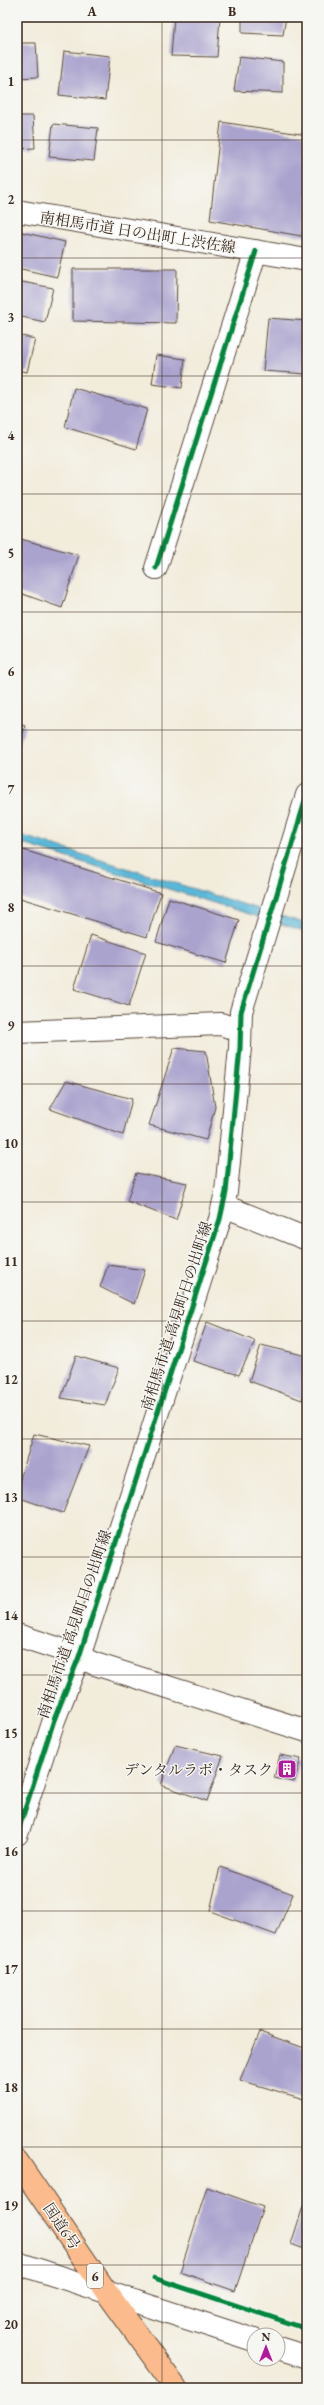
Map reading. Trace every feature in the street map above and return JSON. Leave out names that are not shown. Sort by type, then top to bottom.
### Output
[{"type":"highway","name":"国道6号","points":[[17,2161],[105,2290],[176,2388]]},
{"type":"street","name":"南相馬市道 日の出町上渋佐線","points":[[17,212],[307,260]]},
{"type":"street","points":[[156,568],[256,251]]},
{"type":"street","name":"南相馬市道 高見町日の出町線","points":[[17,1834],[54,1720],[79,1657],[224,1206],[241,1012],[307,795]]},
{"type":"street","points":[[17,1032],[221,1024],[240,1031]]},
{"type":"street","points":[[224,1206],[307,1239]]},
{"type":"street","points":[[17,1635],[79,1657],[307,1731]]},
{"type":"street","points":[[17,2263],[105,2290],[246,2337]]},
{"type":"street","points":[[286,2350],[307,2357]]},
{"type":"water","points":[[17,834],[307,924],[307,932],[17,842]]},
{"type":"building","points":[[174,17],[220,17],[217,57],[171,56]]},
{"type":"building","points":[[242,17],[286,17],[283,35],[242,33]]},
{"type":"building","points":[[17,43],[36,43],[38,77],[17,78]]},
{"type":"building","points":[[64,51],[110,56],[105,100],[59,95]]},
{"type":"building","points":[[239,57],[283,62],[283,93],[234,91]]},
{"type":"building","points":[[17,116],[33,116],[35,148],[17,149]]},
{"type":"building","points":[[221,122],[307,135],[307,237],[210,220]]},
{"type":"building","points":[[53,124],[98,128],[94,161],[49,157]]},
{"type":"building","points":[[17,231],[65,242],[57,277],[17,268]]},
{"type":"building","points":[[73,269],[177,269],[176,323],[73,321]]},
{"type":"building","points":[[17,281],[53,288],[45,322],[17,316]]},
{"type":"building","points":[[268,318],[307,321],[307,374],[263,371]]},
{"type":"building","points":[[17,335],[35,339],[27,372],[17,370]]},
{"type":"building","points":[[156,355],[185,359],[182,388],[152,384]]},
{"type":"building","points":[[74,388],[147,409],[136,449],[65,427]]},
{"type":"building","points":[[17,538],[79,555],[62,608],[17,592]]},
{"type":"building","points":[[17,723],[25,726],[17,752]]},
{"type":"building","points":[[20,849],[161,893],[147,937],[17,897],[17,857]]},
{"type":"building","points":[[169,898],[239,920],[226,963],[156,942]]},
{"type":"building","points":[[91,935],[146,953],[129,1006],[74,989]]},
{"type":"building","points":[[174,1048],[206,1051],[215,1107],[206,1140],[149,1125]]},
{"type":"building","points":[[66,1081],[132,1099],[123,1135],[50,1109]]},
{"type":"building","points":[[136,1173],[187,1183],[176,1220],[127,1201]]},
{"type":"building","points":[[108,1265],[145,1270],[134,1304],[100,1287]]},
{"type":"building","points":[[207,1322],[255,1341],[239,1375],[193,1361]]},
{"type":"building","points":[[261,1345],[307,1356],[307,1387],[302,1400],[249,1381]]},
{"type":"building","points":[[76,1356],[119,1368],[105,1405],[61,1398]]},
{"type":"building","points":[[34,1434],[89,1446],[63,1513],[17,1497],[17,1489]]},
{"type":"building","points":[[175,1745],[223,1756],[207,1801],[161,1785]]},
{"type":"building","name":"デンタルラボ・タスク","points":[[280,1755],[301,1759],[294,1782],[274,1778]]},
{"type":"building","points":[[220,1867],[293,1894],[276,1935],[210,1911]]},
{"type":"building","points":[[260,2032],[307,2049],[307,2100],[240,2080]]},
{"type":"building","points":[[207,2187],[263,2207],[235,2291],[180,2272]]},
{"type":"building","points":[[307,2194],[307,2250],[291,2244]]},
{"type":"cycle path","points":[[156,568],[256,251]]},
{"type":"cycle path","points":[[17,1834],[54,1720],[79,1657],[220,1219],[226,1192],[240,1048],[241,1012],[307,795]]},
{"type":"cycle path","points":[[154,2278],[307,2329]]},
{"type":"place","name":"デンタルラボ・タスク","points":[[287,1769]]}]
